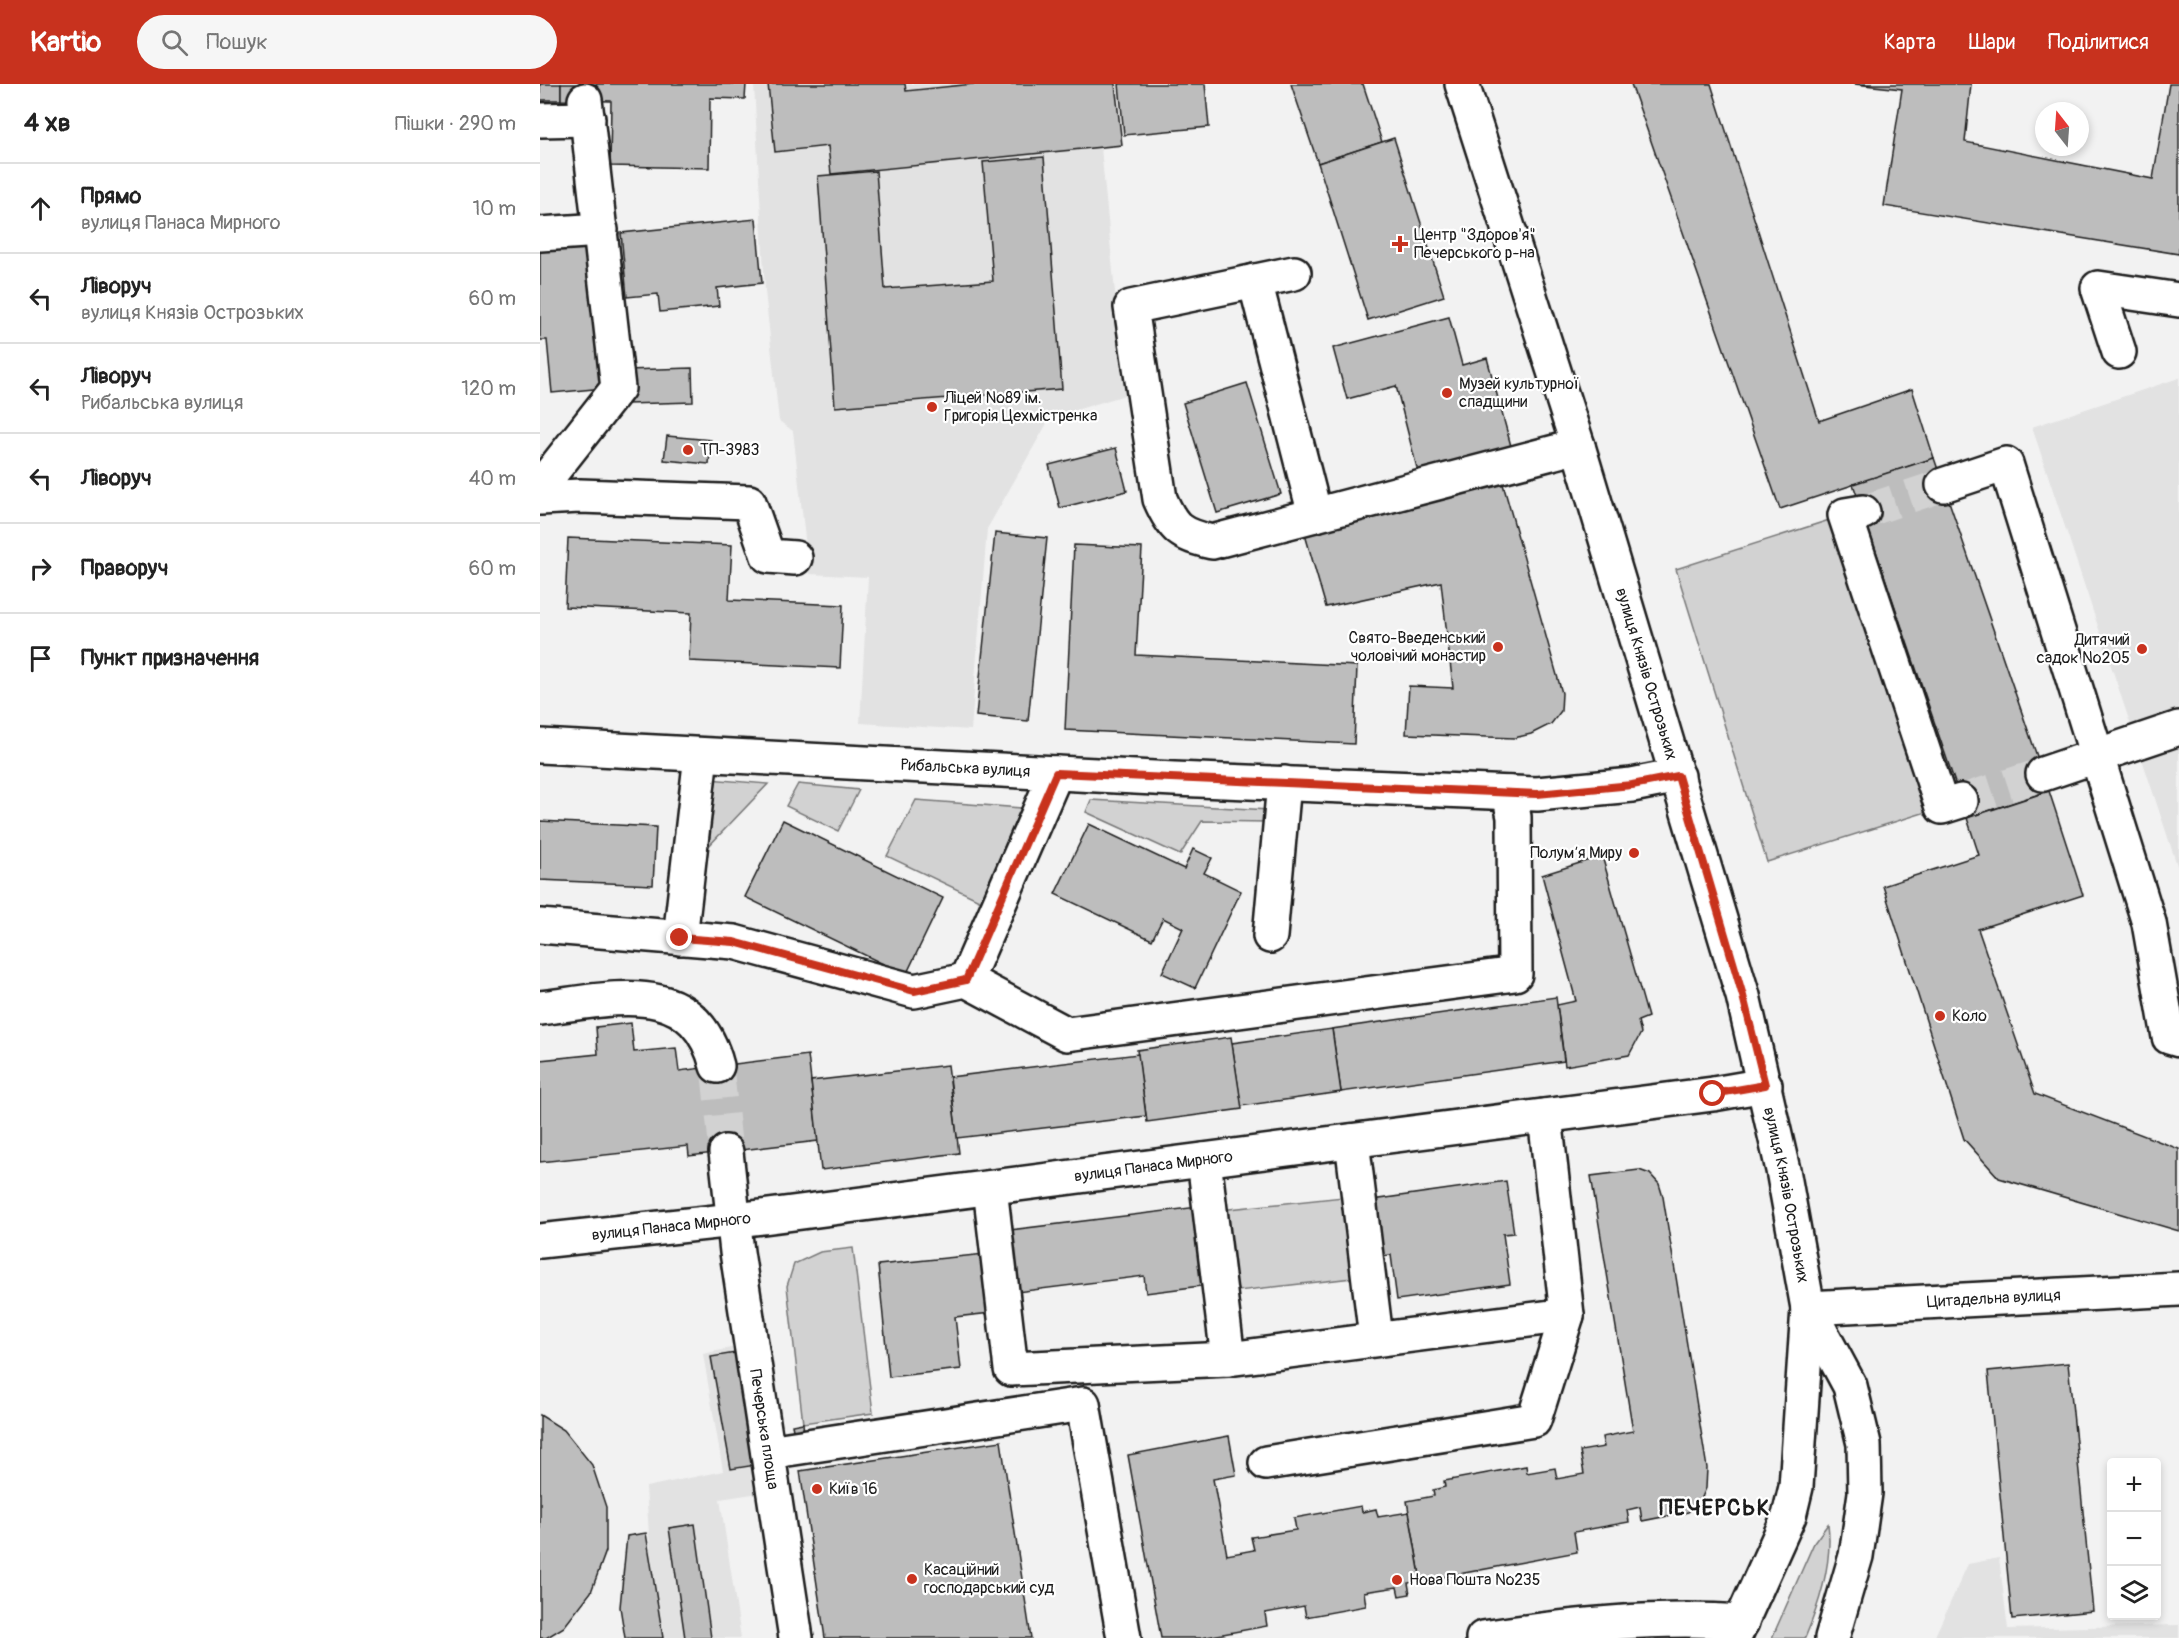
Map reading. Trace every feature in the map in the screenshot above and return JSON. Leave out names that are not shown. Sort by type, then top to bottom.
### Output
[{"type":"street","name":"вулиця Князів Острозьких","points":[[1462,84],[1578,446],[1743,996],[1765,1085],[1808,1308],[1797,1486],[1789,1516],[1738,1630]]},
{"type":"street","points":[[540,120],[586,110],[618,388],[540,487]]},
{"type":"street","points":[[540,234],[601,230]]},
{"type":"street","points":[[1294,273],[1131,307],[1160,499],[1170,520],[1186,537],[1212,542],[1578,446]]},
{"type":"street","points":[[1256,281],[1315,515]]},
{"type":"street","points":[[2119,352],[2098,288],[2179,300]]},
{"type":"street","points":[[1943,485],[2006,464],[2149,923],[2169,1036],[2179,1040]]},
{"type":"street","points":[[540,498],[580,496],[749,502],[768,556],[795,558]]},
{"type":"street","points":[[1863,512],[1845,515],[1942,807],[1961,801]]},
{"type":"street","points":[[2043,774],[2179,728]]},
{"type":"street","name":"Рибальська вулиця","points":[[540,747],[1537,794],[1632,785],[1678,776]]},
{"type":"street","points":[[680,938],[701,755]]},
{"type":"street","points":[[966,980],[1056,773]]},
{"type":"street","points":[[1270,936],[1284,783]]},
{"type":"street","points":[[540,926],[734,942],[914,991],[966,980],[1067,1034],[1515,974],[1515,817],[1509,793]]},
{"type":"street","points":[[540,1008],[641,997],[673,1006],[699,1024],[711,1043],[717,1065]]},
{"type":"street","name":"вулиця Панаса Мирного","points":[[540,1241],[733,1221],[1545,1116],[1765,1085]]},
{"type":"street","points":[[1266,1463],[1534,1420],[1568,1315],[1545,1116]]},
{"type":"street","points":[[1352,1141],[1376,1338]]},
{"type":"street","name":"Печерська площа","points":[[726,1152],[733,1221],[796,1638]]},
{"type":"street","points":[[1204,1160],[1228,1359]]},
{"type":"street","points":[[990,1188],[1011,1369],[1228,1359],[1376,1338],[1568,1315]]},
{"type":"street","name":"Цитадельна вулиця","points":[[1808,1308],[2179,1289]]},
{"type":"street","name":"вулиця Князів Острозьких","points":[[1808,1308],[1850,1386],[1864,1444],[1865,1493],[1856,1556],[1832,1638]]},
{"type":"street","points":[[768,1452],[1083,1404],[1124,1638]]},
{"type":"street","points":[[1483,1638],[1687,1619],[1738,1630]]},
{"type":"shaded area","name":"Ліцей №89 ім. Григорія Цехмістренка","points":[[754,84],[1118,84],[1123,146],[1101,148],[1125,395],[1050,418],[987,529],[971,730],[860,723],[868,577],[809,574],[793,431],[779,421],[765,291]]},
{"type":"shaded area","name":"Дитячий садок №205","points":[[2179,378],[2179,871],[2032,427]]},
{"type":"shaded area","points":[[1845,515],[1942,807],[1767,862],[1676,569]]},
{"type":"shaded area","points":[[709,779],[768,784],[705,850]]},
{"type":"shaded area","points":[[798,784],[859,790],[838,831],[786,806]]},
{"type":"shaded area","points":[[916,800],[1021,808],[981,901],[887,856]]},
{"type":"shaded area","points":[[1091,800],[1269,810],[1267,822],[1202,821],[1180,855],[1086,812]]},
{"type":"shaded area","points":[[1343,1197],[1352,1278],[1229,1292],[1220,1210]]},
{"type":"shaded area","points":[[853,1248],[873,1413],[803,1423],[787,1286],[794,1264],[820,1252]]},
{"type":"shaded area","points":[[740,1346],[766,1492],[720,1499],[741,1638],[643,1638],[650,1552],[646,1487],[723,1471],[703,1354]]},
{"type":"shaded area","points":[[1828,1524],[1827,1568],[1816,1611],[1805,1638],[1772,1638],[1814,1543]]},
{"type":"shaded area","points":[[1999,1558],[2008,1629],[2179,1625],[2179,1638],[1934,1638],[1968,1564]]},
{"type":"building","points":[[540,84],[561,84],[561,100],[540,100]]},
{"type":"building","points":[[561,84],[746,84],[745,99],[710,98],[709,168],[610,166],[611,101],[561,100]]},
{"type":"building","points":[[768,84],[905,84],[906,91],[973,84],[1115,84],[1122,145],[831,174],[828,146],[775,152]]},
{"type":"building","points":[[1119,84],[1205,84],[1209,127],[1124,135]]},
{"type":"building","points":[[1291,84],[1363,84],[1382,142],[1318,163]]},
{"type":"building","points":[[1631,84],[1711,84],[1819,421],[1912,389],[1934,458],[1780,509]]},
{"type":"building","points":[[1854,84],[1971,84],[1965,142],[2153,179],[2169,84],[2179,84],[2179,254],[1884,206],[1902,89]]},
{"type":"building","points":[[1394,138],[1444,296],[1368,320],[1318,163]]},
{"type":"building","points":[[1044,157],[1062,389],[835,407],[818,176],[876,171],[885,289],[993,281],[983,162]]},
{"type":"building","points":[[756,219],[762,283],[717,288],[719,306],[660,312],[658,294],[627,297],[621,233]]},
{"type":"building","points":[[590,244],[604,388],[552,393],[547,340],[540,340],[540,250]]},
{"type":"building","name":"Музей культурної спадщини","points":[[1449,317],[1462,365],[1487,358],[1511,446],[1418,472],[1396,386],[1347,399],[1333,348]]},
{"type":"building","points":[[692,368],[693,402],[627,404],[626,370]]},
{"type":"building","points":[[1247,383],[1281,494],[1217,513],[1183,403]]},
{"type":"building","name":"ТП-3983","points":[[667,436],[711,440],[709,464],[664,460]]},
{"type":"building","points":[[1116,448],[1127,491],[1060,508],[1049,465]]},
{"type":"building","points":[[1934,458],[2049,791],[1967,818],[1853,484]]},
{"type":"building","name":"Свято-Введенський чоловічий монастир","points":[[1503,484],[1562,693],[1561,711],[1551,724],[1531,734],[1514,738],[1406,734],[1409,686],[1453,688],[1441,582],[1326,607],[1304,531]]},
{"type":"building","points":[[995,533],[1047,538],[1028,721],[976,716]]},
{"type":"building","points":[[568,538],[732,545],[729,600],[843,605],[840,668],[689,661],[691,613],[565,607]]},
{"type":"building","points":[[1074,545],[1142,548],[1136,655],[1357,666],[1354,744],[1065,730]]},
{"type":"building","points":[[2049,791],[2083,895],[1978,929],[2035,1094],[2179,1149],[2179,1231],[1999,1178],[1964,1139],[1883,886],[1979,855],[1967,818]]},
{"type":"building","points":[[783,820],[943,898],[906,975],[745,897]]},
{"type":"building","points":[[540,821],[656,827],[653,885],[540,880]]},
{"type":"building","points":[[1089,824],[1184,869],[1193,849],[1212,858],[1204,873],[1241,891],[1195,988],[1162,973],[1183,928],[1163,918],[1152,940],[1055,894]]},
{"type":"building","points":[[1602,856],[1648,1017],[1638,1021],[1641,1033],[1629,1055],[1565,1066],[1557,1005],[1576,1001],[1542,875]]},
{"type":"building","points":[[1556,997],[1564,1061],[1341,1092],[1332,1029]]},
{"type":"building","points":[[631,1023],[634,1052],[676,1048],[679,1071],[808,1055],[818,1141],[689,1156],[688,1146],[540,1162],[540,1060],[598,1054],[596,1027]]},
{"type":"building","points":[[1332,1029],[1341,1092],[1241,1106],[1232,1043]]},
{"type":"building","points":[[1231,1037],[1242,1109],[1147,1122],[1137,1050]]},
{"type":"building","points":[[1138,1054],[1146,1116],[957,1138],[950,1077]]},
{"type":"building","points":[[948,1065],[959,1153],[821,1170],[811,1081]]},
{"type":"building","points":[[1639,1170],[1650,1174],[1659,1184],[1663,1197],[1707,1468],[1706,1488],[1700,1502],[1688,1512],[1642,1521],[1640,1507],[1627,1510],[1629,1522],[1574,1532],[1577,1552],[1421,1581],[1407,1501],[1434,1496],[1433,1490],[1445,1487],[1444,1481],[1526,1466],[1527,1473],[1555,1468],[1557,1479],[1584,1474],[1580,1451],[1604,1447],[1602,1437],[1633,1431],[1591,1176]]},
{"type":"building","points":[[1506,1181],[1514,1233],[1503,1234],[1510,1284],[1397,1300],[1391,1255],[1380,1256],[1372,1200]]},
{"type":"building","points":[[1198,1207],[1208,1285],[1146,1293],[1144,1276],[1017,1292],[1010,1230]]},
{"type":"building","points":[[985,1254],[991,1313],[955,1317],[961,1369],[889,1377],[878,1265]]},
{"type":"building","points":[[735,1353],[756,1465],[731,1469],[711,1357]]},
{"type":"building","points":[[2068,1363],[2093,1611],[2012,1619],[1988,1371]]},
{"type":"building","points":[[540,1415],[564,1430],[592,1465],[606,1507],[606,1551],[591,1592],[564,1627],[546,1638],[540,1638]]},
{"type":"building","points":[[803,1423],[804,1434],[794,1435],[792,1425]]},
{"type":"building","points":[[1229,1436],[1236,1475],[1213,1479],[1227,1555],[1254,1550],[1251,1537],[1296,1530],[1294,1518],[1361,1506],[1362,1512],[1376,1509],[1378,1517],[1409,1512],[1421,1581],[1408,1583],[1410,1594],[1399,1596],[1397,1587],[1364,1592],[1366,1606],[1306,1617],[1304,1606],[1265,1613],[1267,1626],[1201,1638],[1161,1638],[1128,1455]]},
{"type":"building","points":[[1001,1441],[1031,1638],[825,1638],[800,1471]]},
{"type":"building","points":[[695,1524],[711,1638],[685,1638],[669,1528]]},
{"type":"building","points":[[646,1533],[663,1638],[625,1638],[620,1607],[627,1536]]},
{"type":"tunnel","points":[[1863,512],[1943,485]]},
{"type":"tunnel","points":[[1961,801],[2043,774]]},
{"type":"tunnel","points":[[717,1066],[726,1152]]},
{"type":"place","name":"Центр \"Здоров'я\" Печерського р-на","points":[[1400,244]]},
{"type":"place","name":"Музей культурної спадщини","points":[[1447,393]]},
{"type":"place","name":"Ліцей №89 ім. Григорія Цехмістренка","points":[[932,407]]},
{"type":"place","name":"ТП-3983","points":[[688,450]]},
{"type":"place","name":"Свято-Введенський чоловічий монастир","points":[[1498,647]]},
{"type":"place","name":"Дитячий садок №205","points":[[2142,649]]},
{"type":"place","name":"Полумʼя Миру","points":[[1634,853]]},
{"type":"place","name":"Коло","points":[[1940,1016]]},
{"type":"place","name":"Київ 16","points":[[817,1489]]},
{"type":"place","name":"Касаційний господарський суд","points":[[912,1579]]},
{"type":"place","name":"Нова Пошта №235","points":[[1397,1580]]},
{"type":"district","name":"ПЕЧЕРСЬК","points":[[1715,1508]]},
{"type":"route","points":[[680,938],[734,942],[914,991],[966,980],[1056,773],[1537,794],[1632,785],[1678,776],[1743,996],[1765,1085],[1713,1094]]}]
